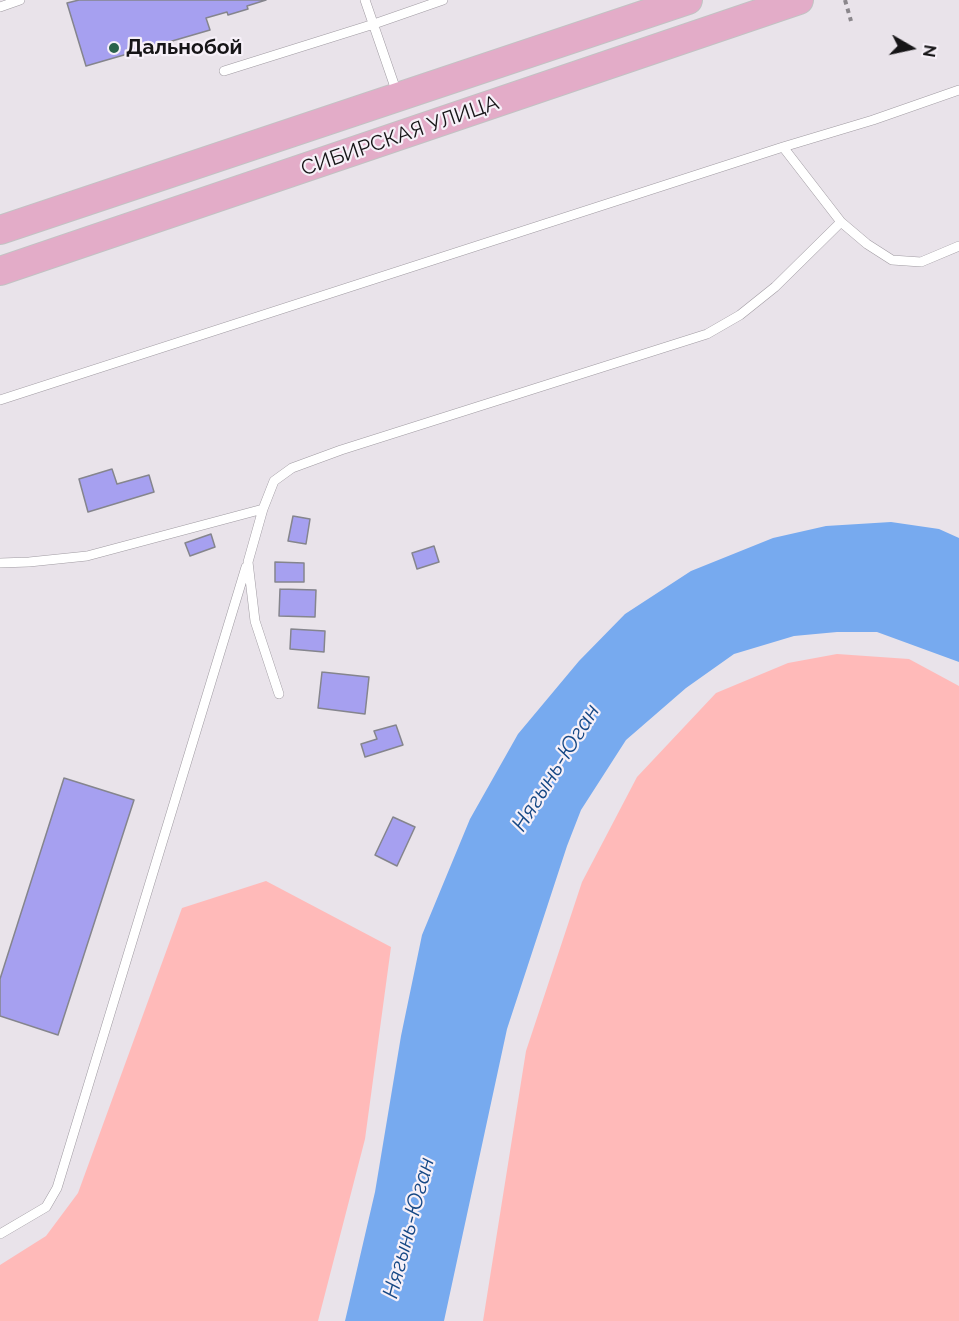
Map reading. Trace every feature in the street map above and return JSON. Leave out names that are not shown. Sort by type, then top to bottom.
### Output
[{"type":"main road","name":"СИБИРСКАЯ УЛИЦА","points":[[0,230],[688,0]]},
{"type":"main road","name":"СИБИРСКАЯ УЛИЦА","points":[[0,271],[800,0]]},
{"type":"lane","points":[[0,7],[20,0]]},
{"type":"lane","points":[[365,0],[398,98]]},
{"type":"lane","points":[[224,71],[443,0]]},
{"type":"lane","points":[[0,400],[873,120],[959,90]]},
{"type":"lane","points":[[783,147],[842,222],[867,244],[892,260],[921,262],[959,246]]},
{"type":"lane","points":[[0,1234],[46,1207],[57,1188],[263,508],[274,482],[292,468],[341,450],[707,334],[740,315],[776,287],[842,222]]},
{"type":"lane","points":[[0,563],[87,556],[263,508]]},
{"type":"lane","points":[[248,562],[255,621],[279,694]]},
{"type":"path","points":[[845,0],[852,21]]},
{"type":"shaded area","points":[[837,654],[909,659],[959,686],[959,1321],[483,1321],[526,1051],[582,882],[637,777],[716,693],[788,663]]},
{"type":"shaded area","points":[[266,881],[391,947],[365,1139],[318,1321],[0,1321],[0,1265],[46,1236],[78,1193],[182,908]]},
{"type":"water","name":"Нягынь-Юган","points":[[891,522],[939,529],[959,538],[959,662],[877,632],[837,632],[794,636],[734,654],[686,688],[626,740],[581,810],[507,1029],[444,1321],[345,1321],[375,1192],[401,1036],[422,935],[470,819],[518,734],[579,661],[625,614],[691,571],[773,538],[826,526]]},
{"type":"building","name":"Дальнобой","points":[[79,0],[266,0],[228,15],[227,12],[206,18],[210,30],[86,66],[67,3]]},
{"type":"building","points":[[112,469],[117,484],[149,475],[154,492],[88,512],[79,479]]},
{"type":"building","points":[[293,516],[310,519],[306,544],[288,541]]},
{"type":"building","points":[[211,534],[215,547],[190,556],[185,543]]},
{"type":"building","points":[[434,546],[439,562],[417,569],[412,553]]},
{"type":"building","points":[[275,562],[304,563],[304,582],[275,582]]},
{"type":"building","points":[[280,589],[316,590],[315,617],[279,616]]},
{"type":"building","points":[[291,629],[325,631],[324,652],[290,649]]},
{"type":"building","points":[[322,672],[369,677],[365,714],[318,708]]},
{"type":"building","points":[[396,725],[403,745],[365,757],[361,744],[377,739],[374,731]]},
{"type":"building","points":[[64,778],[134,800],[58,1035],[0,1016],[0,979]]},
{"type":"building","points":[[393,817],[415,827],[397,866],[375,855]]},
{"type":"place","name":"Дальнобой","points":[[114,48]]}]
